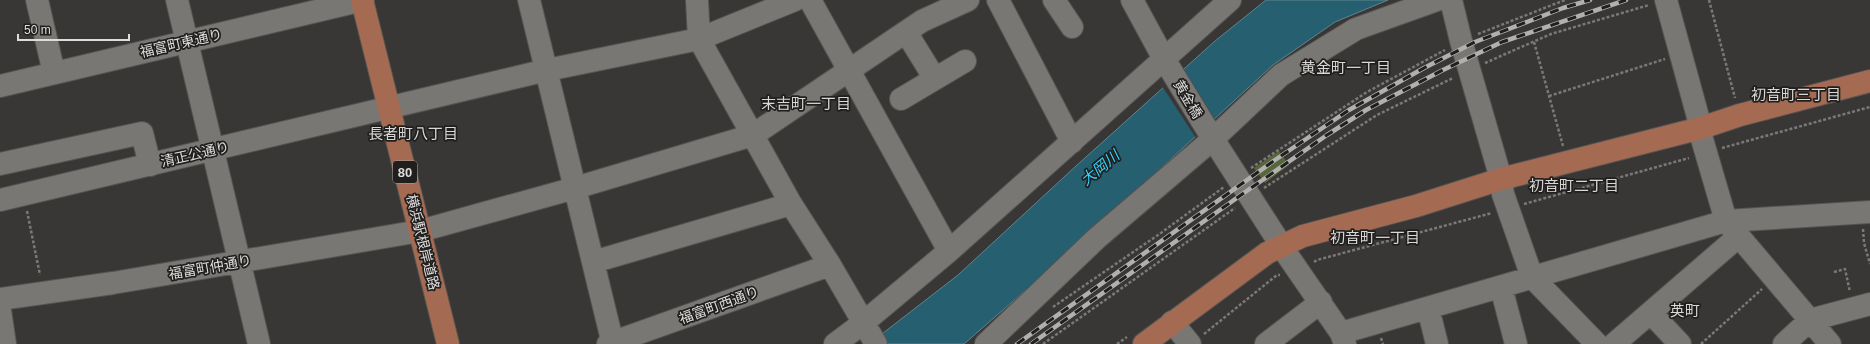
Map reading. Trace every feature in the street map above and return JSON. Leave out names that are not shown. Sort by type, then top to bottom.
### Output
[{"type":"main road","name":"横浜駅根岸道路","points":[[362,0],[448,344]]},
{"type":"main road","points":[[1701,134],[1740,115],[1870,81]]},
{"type":"main road","points":[[1144,344],[1177,336],[1274,265],[1285,251],[1303,236],[1409,208],[1502,187],[1701,134],[1870,95]]},
{"type":"street","points":[[37,0],[54,73]]},
{"type":"street","points":[[177,0],[214,150],[259,344]]},
{"type":"street","name":"福富町東通り","points":[[0,86],[362,0]]},
{"type":"street","points":[[529,0],[594,262],[611,343]]},
{"type":"street","points":[[697,0],[699,39],[791,204],[830,265],[876,344]]},
{"type":"street","name":"清正公通り","points":[[0,200],[547,70],[699,39],[795,0]]},
{"type":"street","points":[[810,0],[949,251]]},
{"type":"street","name":"福富町仲通り","points":[[0,299],[113,283],[420,231],[575,188],[753,135],[849,72],[922,21],[968,0]]},
{"type":"street","points":[[998,0],[1072,142]]},
{"type":"street","points":[[1054,0],[1072,27]]},
{"type":"street","name":"黄金橋","points":[[1132,0],[1164,59],[1213,139],[1285,251],[1321,302],[1343,338]]},
{"type":"street","points":[[834,344],[863,324],[949,251],[1230,0]]},
{"type":"street","points":[[986,344],[1097,238],[1213,139],[1282,75],[1356,29],[1437,0]]},
{"type":"street","points":[[1451,0],[1502,187],[1532,278],[1597,344]]},
{"type":"street","points":[[1666,0],[1701,134],[1732,229],[1830,344]]},
{"type":"street","points":[[906,32],[935,79]]},
{"type":"street","points":[[901,99],[965,61]]},
{"type":"street","points":[[0,164],[142,133],[150,165]]},
{"type":"street","points":[[594,262],[791,204]]},
{"type":"street","points":[[1343,338],[1428,308],[1532,278],[1732,229],[1866,212]]},
{"type":"street","points":[[1614,344],[1652,313],[1732,229]]},
{"type":"street","name":"福富町西通り","points":[[611,343],[830,265]]},
{"type":"street","points":[[1501,287],[1516,344]]},
{"type":"street","points":[[1266,344],[1321,302]]},
{"type":"street","points":[[1784,344],[1810,320],[1862,306]]},
{"type":"street","points":[[1428,308],[1437,344]]},
{"type":"street","points":[[0,310],[5,344]]},
{"type":"street","points":[[1652,313],[1680,344]]},
{"type":"path","points":[[1047,311],[1158,235],[1237,177],[1367,92],[1461,41],[1565,0]]},
{"type":"path","points":[[1043,344],[1250,197],[1377,115],[1469,70],[1551,34],[1666,0]]},
{"type":"path","points":[[1709,0],[1736,99]]},
{"type":"path","points":[[1534,42],[1563,148]]},
{"type":"path","points":[[1549,96],[1680,54]]},
{"type":"path","points":[[23,194],[44,293]]},
{"type":"path","points":[[1866,212],[1864,243],[1870,264]]},
{"type":"path","points":[[1834,272],[1845,269],[1862,306]]},
{"type":"path","points":[[1701,344],[1774,278]]},
{"type":"green space","points":[[1279,151],[1289,165],[1265,183],[1254,168]]},
{"type":"water","name":"大岡川","points":[[1266,0],[1388,0],[1335,22],[1273,65],[1082,241],[964,344],[869,344],[958,275],[1215,41]]},
{"type":"pier","points":[[1183,68],[1216,121],[1196,138],[1162,86]]},
{"type":"railway","points":[[1017,344],[1275,160],[1349,110],[1424,68],[1475,42],[1563,8],[1590,0]]},
{"type":"railway","points":[[1031,344],[1241,195],[1327,135],[1366,110],[1443,70],[1502,42],[1626,0]]},
{"type":"district","name":"黄金町一丁目","points":[[1346,68]]},
{"type":"district","name":"初音町三丁目","points":[[1796,95]]},
{"type":"district","name":"末吉町一丁目","points":[[806,104]]},
{"type":"district","name":"長者町八丁目","points":[[413,134]]},
{"type":"district","name":"初音町二丁目","points":[[1574,186]]},
{"type":"district","name":"初音町一丁目","points":[[1375,238]]},
{"type":"district","name":"英町","points":[[1685,311]]}]
